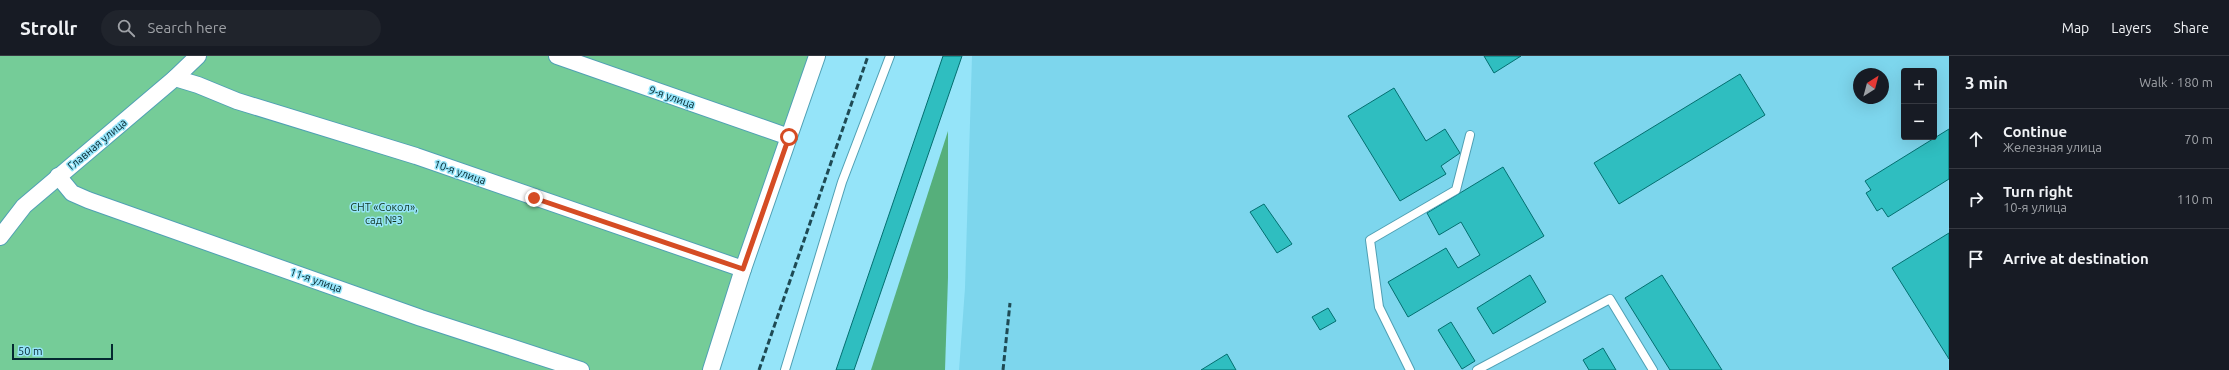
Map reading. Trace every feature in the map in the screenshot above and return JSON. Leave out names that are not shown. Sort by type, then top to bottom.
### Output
[{"type":"street","name":"Главная улица","points":[[0,237],[24,206],[175,78],[198,56]]},
{"type":"street","name":"9-я улица","points":[[557,56],[789,137]]},
{"type":"street","points":[[711,370],[743,269],[817,56]]},
{"type":"street","name":"10-я улица","points":[[175,78],[198,85],[237,101],[416,156],[743,269]]},
{"type":"street","name":"11-я улица","points":[[58,176],[72,193],[88,200],[420,318],[582,370]]},
{"type":"lane","points":[[785,370],[842,182],[890,56]]},
{"type":"lane","points":[[1410,370],[1379,307],[1370,240],[1456,190],[1470,135]]},
{"type":"lane","points":[[1477,370],[1610,299],[1653,370]]},
{"type":"shaded area","points":[[972,56],[1949,56],[1949,370],[959,370],[965,288]]},
{"type":"green space","name":"СНТ «Сокол», сад №3","points":[[0,56],[822,56],[712,370],[0,370]]},
{"type":"green space","points":[[948,131],[948,278],[945,370],[871,370]]},
{"type":"building","points":[[943,56],[962,56],[854,370],[836,370]]},
{"type":"building","points":[[1484,56],[1521,56],[1494,73]]},
{"type":"building","points":[[1740,74],[1765,115],[1619,204],[1594,163]]},
{"type":"building","points":[[1394,88],[1426,141],[1445,129],[1460,153],[1441,166],[1446,174],[1400,201],[1348,116]]},
{"type":"building","points":[[1949,129],[1949,179],[1888,217],[1882,208],[1877,211],[1866,193],[1871,190],[1865,181],[1931,140],[1937,140],[1937,136]]},
{"type":"building","points":[[1503,167],[1544,236],[1408,317],[1388,282],[1446,248],[1458,268],[1480,255],[1461,222],[1439,235],[1427,213]]},
{"type":"building","points":[[1264,204],[1292,244],[1277,253],[1250,212]]},
{"type":"building","points":[[1949,233],[1949,359],[1892,268]]},
{"type":"building","points":[[1530,275],[1546,302],[1493,334],[1477,308]]},
{"type":"building","points":[[1662,275],[1722,370],[1670,370],[1625,298]]},
{"type":"building","points":[[1328,308],[1336,321],[1320,330],[1312,317]]},
{"type":"building","points":[[1451,322],[1475,361],[1462,369],[1438,330]]},
{"type":"building","points":[[1603,348],[1616,370],[1589,370],[1583,360]]},
{"type":"building","points":[[1227,354],[1236,370],[1201,370]]},
{"type":"railway","points":[[759,370],[868,56]]},
{"type":"railway","points":[[1003,370],[1010,303]]},
{"type":"route","points":[[534,198],[692,253],[743,269],[789,137]]}]
